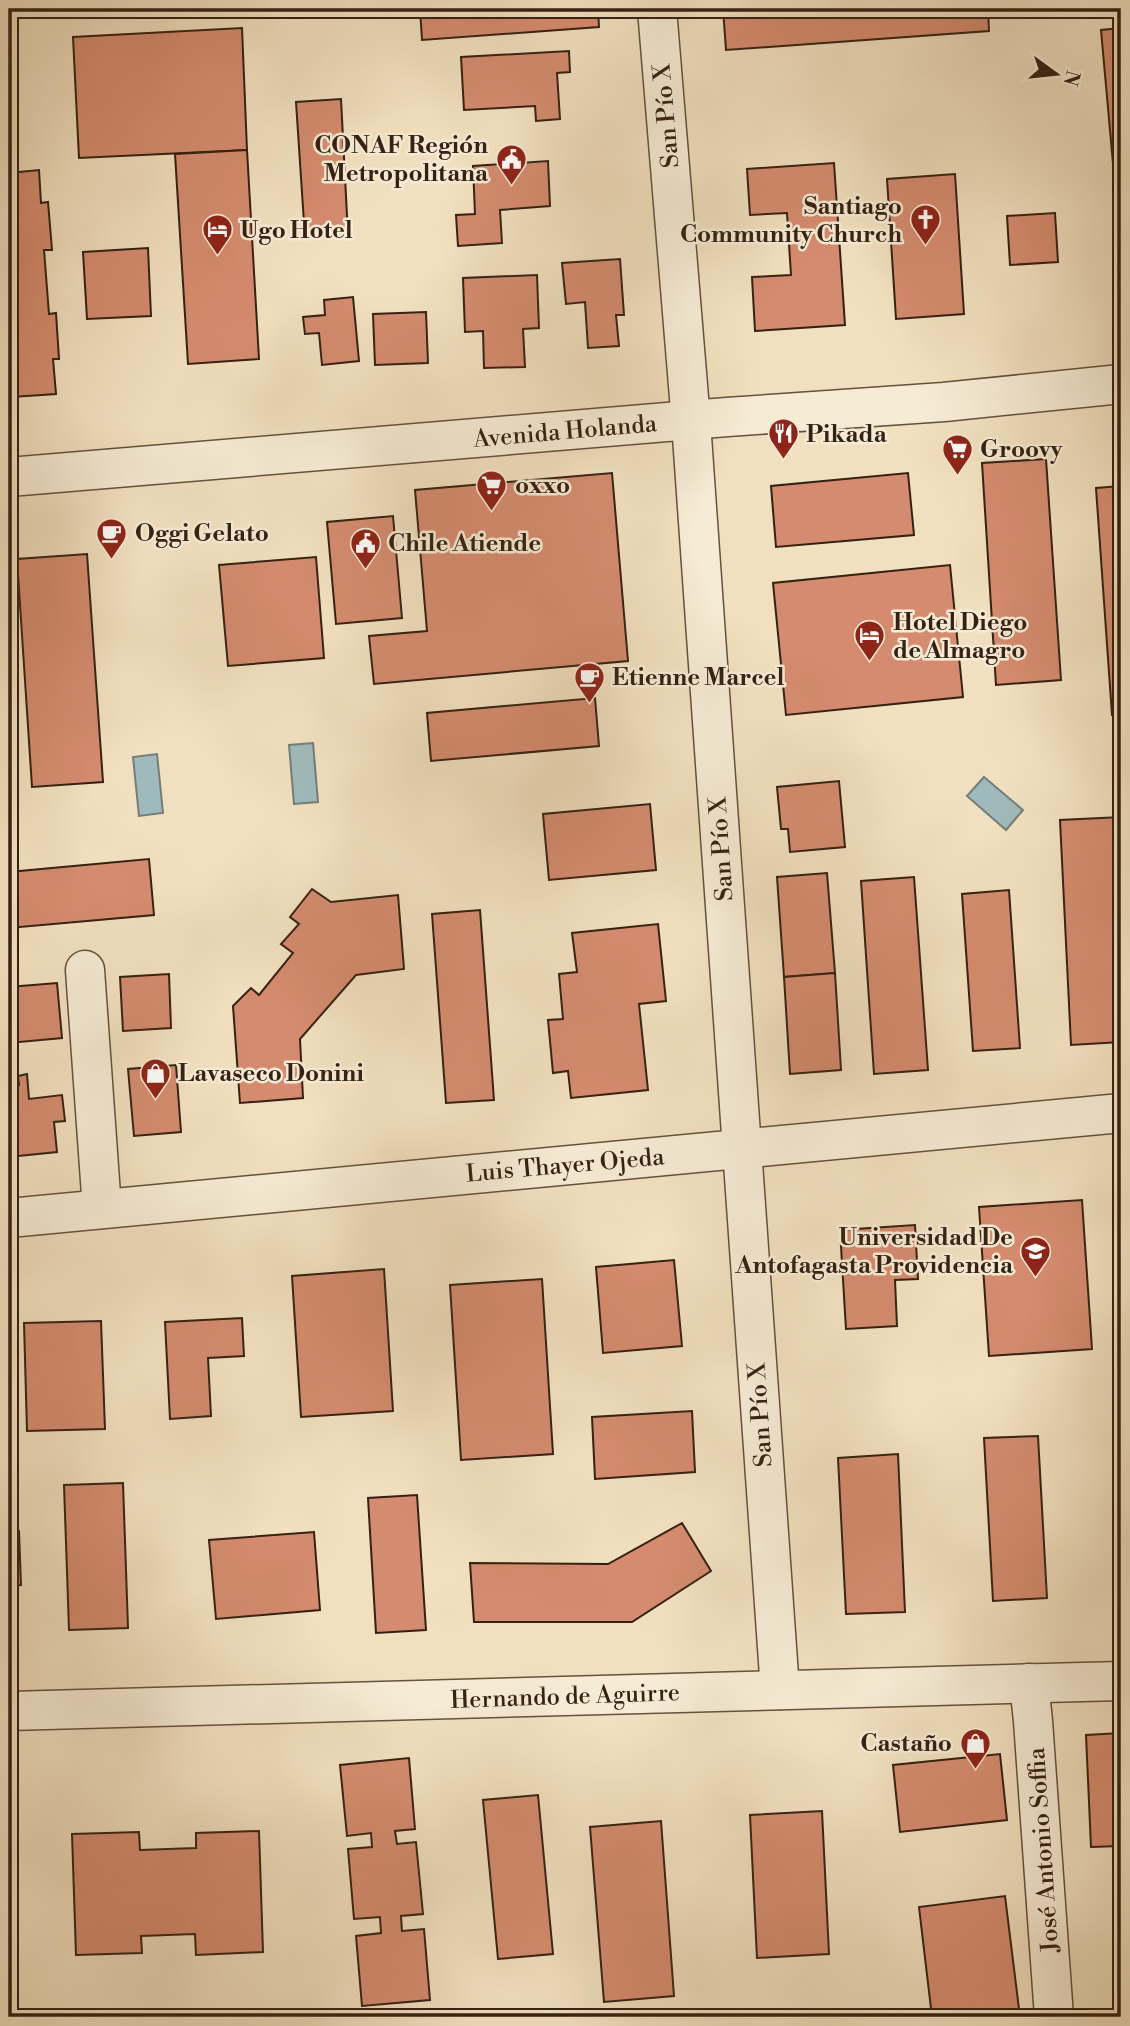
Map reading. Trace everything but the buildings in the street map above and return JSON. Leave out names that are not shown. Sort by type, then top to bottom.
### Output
[{"type":"street","name":"San Pío X","points":[[657,9],[691,422],[780,1690]]},
{"type":"street","name":"Avenida Holanda","points":[[9,477],[727,417],[944,402],[1121,384]]},
{"type":"street","points":[[85,970],[102,1209]]},
{"type":"street","name":"Luis Thayer Ojeda","points":[[9,1218],[1121,1113]]},
{"type":"street","name":"Hernando de Aguirre","points":[[9,1711],[1121,1681]]},
{"type":"street","name":"José Antonio Soffia","points":[[1029,1683],[1054,2017]]},
{"type":"water","points":[[313,743],[318,802],[294,804],[289,745]]},
{"type":"water","points":[[157,754],[163,813],[139,816],[133,757]]},
{"type":"water","points":[[984,777],[1023,810],[1006,830],[967,796]]},
{"type":"place","name":"CONAF Región Metropolitana","points":[[511,186]]},
{"type":"place","name":"Santiago Community Church","points":[[925,247]]},
{"type":"place","name":"Ugo Hotel","points":[[217,257]]},
{"type":"place","name":"Pikada","points":[[783,461]]},
{"type":"place","name":"Groovy","points":[[957,476]]},
{"type":"place","name":"oxxo","points":[[492,512]]},
{"type":"place","name":"Oggi Gelato","points":[[112,560]]},
{"type":"place","name":"Chile Atiende","points":[[365,570]]},
{"type":"place","name":"Hotel Diego de Almagro","points":[[870,663]]},
{"type":"place","name":"Etienne Marcel","points":[[589,704]]},
{"type":"place","name":"Lavaseco Donini","points":[[155,1100]]},
{"type":"place","name":"Universidad De Antofagasta Providencia","points":[[1036,1278]]},
{"type":"place","name":"Castaño","points":[[975,1770]]}]
